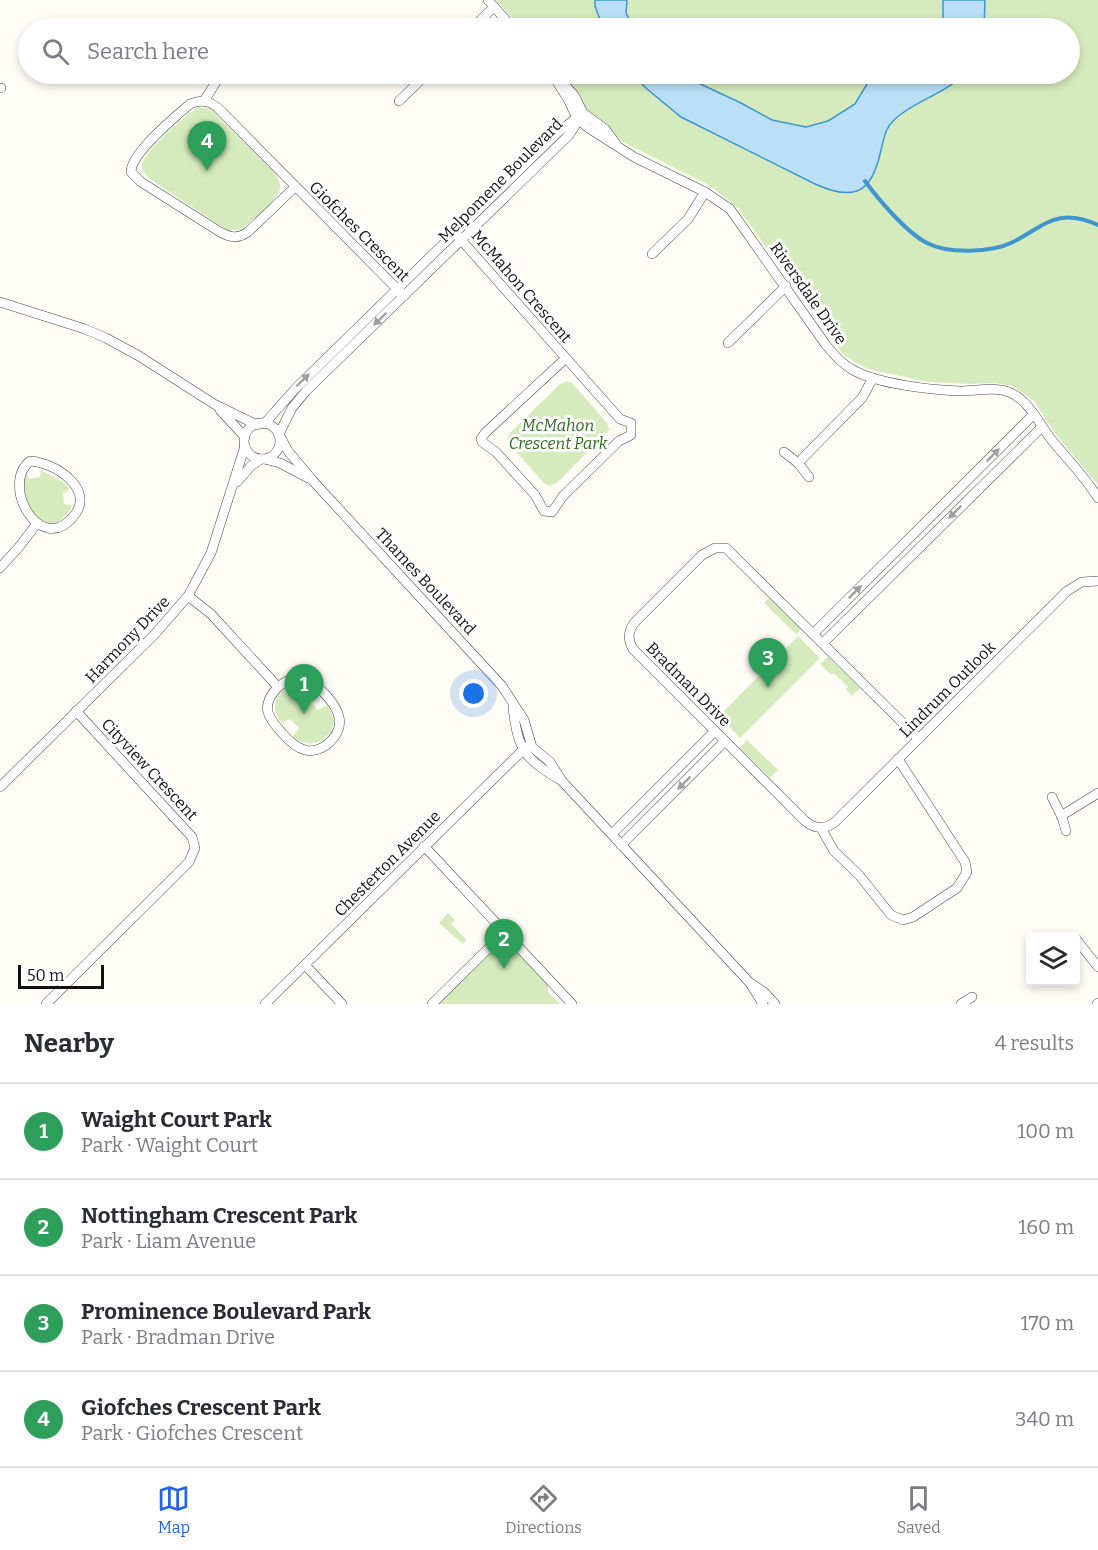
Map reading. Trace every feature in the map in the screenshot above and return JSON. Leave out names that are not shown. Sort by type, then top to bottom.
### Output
[{"type":"street","points":[[480,18],[491,4],[504,18]]},
{"type":"street","name":"Giofches Crescent","points":[[204,101],[215,84]]},
{"type":"street","points":[[399,101],[417,84]]},
{"type":"street","name":"Riversdale Drive","points":[[562,84],[574,95],[580,117],[605,129],[617,146],[634,157],[705,192],[734,213],[832,353],[853,370],[873,378],[926,388],[1006,391],[1019,397],[1087,480],[1098,498]]},
{"type":"street","name":"Giofches Crescent","points":[[295,188],[244,235],[233,237],[220,232],[135,178],[130,168],[139,153],[190,104],[204,101],[216,105],[295,188],[400,292]]},
{"type":"street","name":"Melpomene Boulevard","points":[[260,424],[458,236],[569,135],[580,117]]},
{"type":"street","points":[[652,254],[688,219],[705,192]]},
{"type":"street","name":"McMahon Crescent","points":[[458,236],[566,358],[620,419],[629,421],[632,429],[631,435],[619,441],[563,496],[556,508],[548,513],[544,511],[535,495],[482,439],[485,433],[566,358]]},
{"type":"street","points":[[728,343],[786,286]]},
{"type":"street","name":"Melpomene Boulevard","points":[[279,435],[299,399],[400,292]]},
{"type":"street","points":[[0,302],[77,326],[106,338],[139,356],[214,404],[260,424],[273,427],[279,435],[280,447],[277,452],[263,459],[251,455],[245,441],[214,404]]},
{"type":"street","points":[[798,464],[862,399],[873,378]]},
{"type":"street","points":[[813,634],[1034,414]]},
{"type":"street","points":[[245,441],[251,427],[260,424]]},
{"type":"street","points":[[823,644],[1042,427]]},
{"type":"street","name":"Thames Boulevard","points":[[279,435],[288,451],[313,481],[508,695],[524,720],[526,747],[550,762],[562,782],[750,982],[775,1004]]},
{"type":"street","name":"Harmony Drive","points":[[0,787],[162,627],[188,596],[211,553],[234,485],[245,441]]},
{"type":"street","points":[[784,452],[809,477]]},
{"type":"street","name":"Thames Boulevard","points":[[263,459],[280,463],[313,481]]},
{"type":"street","name":"Harmony Drive","points":[[234,485],[251,466],[263,459]]},
{"type":"street","points":[[11,474],[23,464],[39,462],[62,473],[79,490],[79,509],[65,525],[52,530],[35,526],[13,511]]},
{"type":"street","points":[[962,486],[972,496]]},
{"type":"street","points":[[0,568],[35,526]]},
{"type":"street","name":"Bradman Drive","points":[[821,828],[813,827],[805,821],[633,649],[629,637],[635,622],[702,555],[716,548],[726,548],[730,551],[919,739]]},
{"type":"street","points":[[875,572],[885,582]]},
{"type":"street","name":"Lindrum Outlook","points":[[821,828],[835,822],[1067,591],[1082,582],[1098,581]]},
{"type":"street","points":[[188,596],[211,614],[278,687]]},
{"type":"street","points":[[302,678],[314,682],[334,703],[341,717],[339,728],[332,740],[321,749],[308,752],[300,750],[290,742],[272,722],[268,712],[269,698],[278,687],[289,679],[302,678]]},
{"type":"street","name":"Cityview Crescent","points":[[46,1004],[189,862],[195,848],[192,837],[76,711]]},
{"type":"street","points":[[612,834],[715,731]]},
{"type":"street","points":[[621,845],[725,741]]},
{"type":"street","name":"Chesterton Avenue","points":[[265,1004],[526,747]]},
{"type":"street","points":[[821,828],[834,851],[859,875],[891,915],[898,920],[913,917],[957,888],[967,872],[965,862],[898,759]]},
{"type":"street","points":[[1061,816],[1098,793]]},
{"type":"street","points":[[1052,797],[1066,831]]},
{"type":"street","points":[[424,846],[572,1004]]},
{"type":"street","points":[[432,1004],[505,932]]},
{"type":"street","points":[[1080,945],[1098,967]]},
{"type":"street","points":[[305,965],[342,1004]]},
{"type":"street","name":"Thames Boulevard","points":[[750,982],[763,1004]]},
{"type":"street","points":[[961,1004],[972,997]]},
{"type":"green space","points":[[496,0],[595,0],[599,18],[512,18]]},
{"type":"green space","points":[[627,0],[943,0],[943,18],[629,18],[626,13]]},
{"type":"green space","points":[[985,0],[1098,0],[1098,485],[1057,436],[1034,401],[1013,386],[995,383],[928,382],[868,369],[845,356],[739,209],[709,185],[623,142],[590,114],[570,84],[642,84],[681,117],[815,184],[867,184],[878,164],[883,139],[892,121],[949,84],[1080,84],[1080,18],[984,18]]},
{"type":"green space","points":[[700,84],[867,84],[855,104],[828,121],[806,127],[772,120]]},
{"type":"green space","points":[[199,107],[211,109],[275,173],[280,182],[279,192],[273,201],[240,230],[227,230],[153,181],[143,171],[142,165],[149,152],[176,125]]},
{"type":"green space","name":"McMahon Crescent Park","points":[[567,381],[572,383],[607,423],[609,430],[557,483],[549,486],[510,445],[507,438],[560,384]]},
{"type":"green space","points":[[41,470],[63,482],[69,488],[63,493],[64,504],[71,505],[72,508],[62,519],[54,523],[38,520],[30,514],[19,498],[17,489],[20,480],[27,472],[29,479],[40,477]]},
{"type":"green space","points":[[769,598],[801,630],[796,634],[764,603]]},
{"type":"green space","points":[[798,636],[820,658],[740,738],[719,716]]},
{"type":"green space","points":[[828,657],[860,688],[852,696],[846,689],[848,687],[834,673],[831,675],[820,664]]},
{"type":"green space","points":[[687,680],[717,710],[710,717],[679,688]]},
{"type":"green space","points":[[302,684],[315,692],[309,700],[318,710],[327,705],[334,718],[329,733],[319,742],[299,741],[293,736],[299,728],[290,719],[282,723],[277,716],[275,703],[278,697],[287,688]]},
{"type":"green space","points":[[747,740],[778,770],[770,778],[740,748]]},
{"type":"green space","points":[[448,913],[455,920],[451,924],[467,940],[463,944],[439,923]]},
{"type":"green space","points":[[501,946],[521,954],[548,985],[548,992],[560,1004],[439,1004],[492,952]]},
{"type":"water","points":[[595,0],[627,0],[626,13],[629,18],[599,18]]},
{"type":"water","points":[[943,0],[985,0],[984,18],[943,18]]},
{"type":"water","points":[[642,84],[700,84],[772,120],[806,127],[828,121],[855,104],[867,84],[952,84],[902,113],[891,123],[885,134],[873,176],[860,190],[851,192],[841,192],[815,184],[681,117]]},
{"type":"waterway","points":[[865,181],[885,206],[911,232],[927,243],[946,249],[970,251],[1004,246],[1052,220],[1062,218],[1084,220],[1098,225]]},
{"type":"place","name":"Giofches Crescent Park","points":[[207,171]]},
{"type":"place","name":"Prominence Boulevard Park","points":[[768,688]]},
{"type":"place","name":"Waight Court Park","points":[[304,714]]},
{"type":"place","name":"Nottingham Crescent Park","points":[[504,969]]}]
